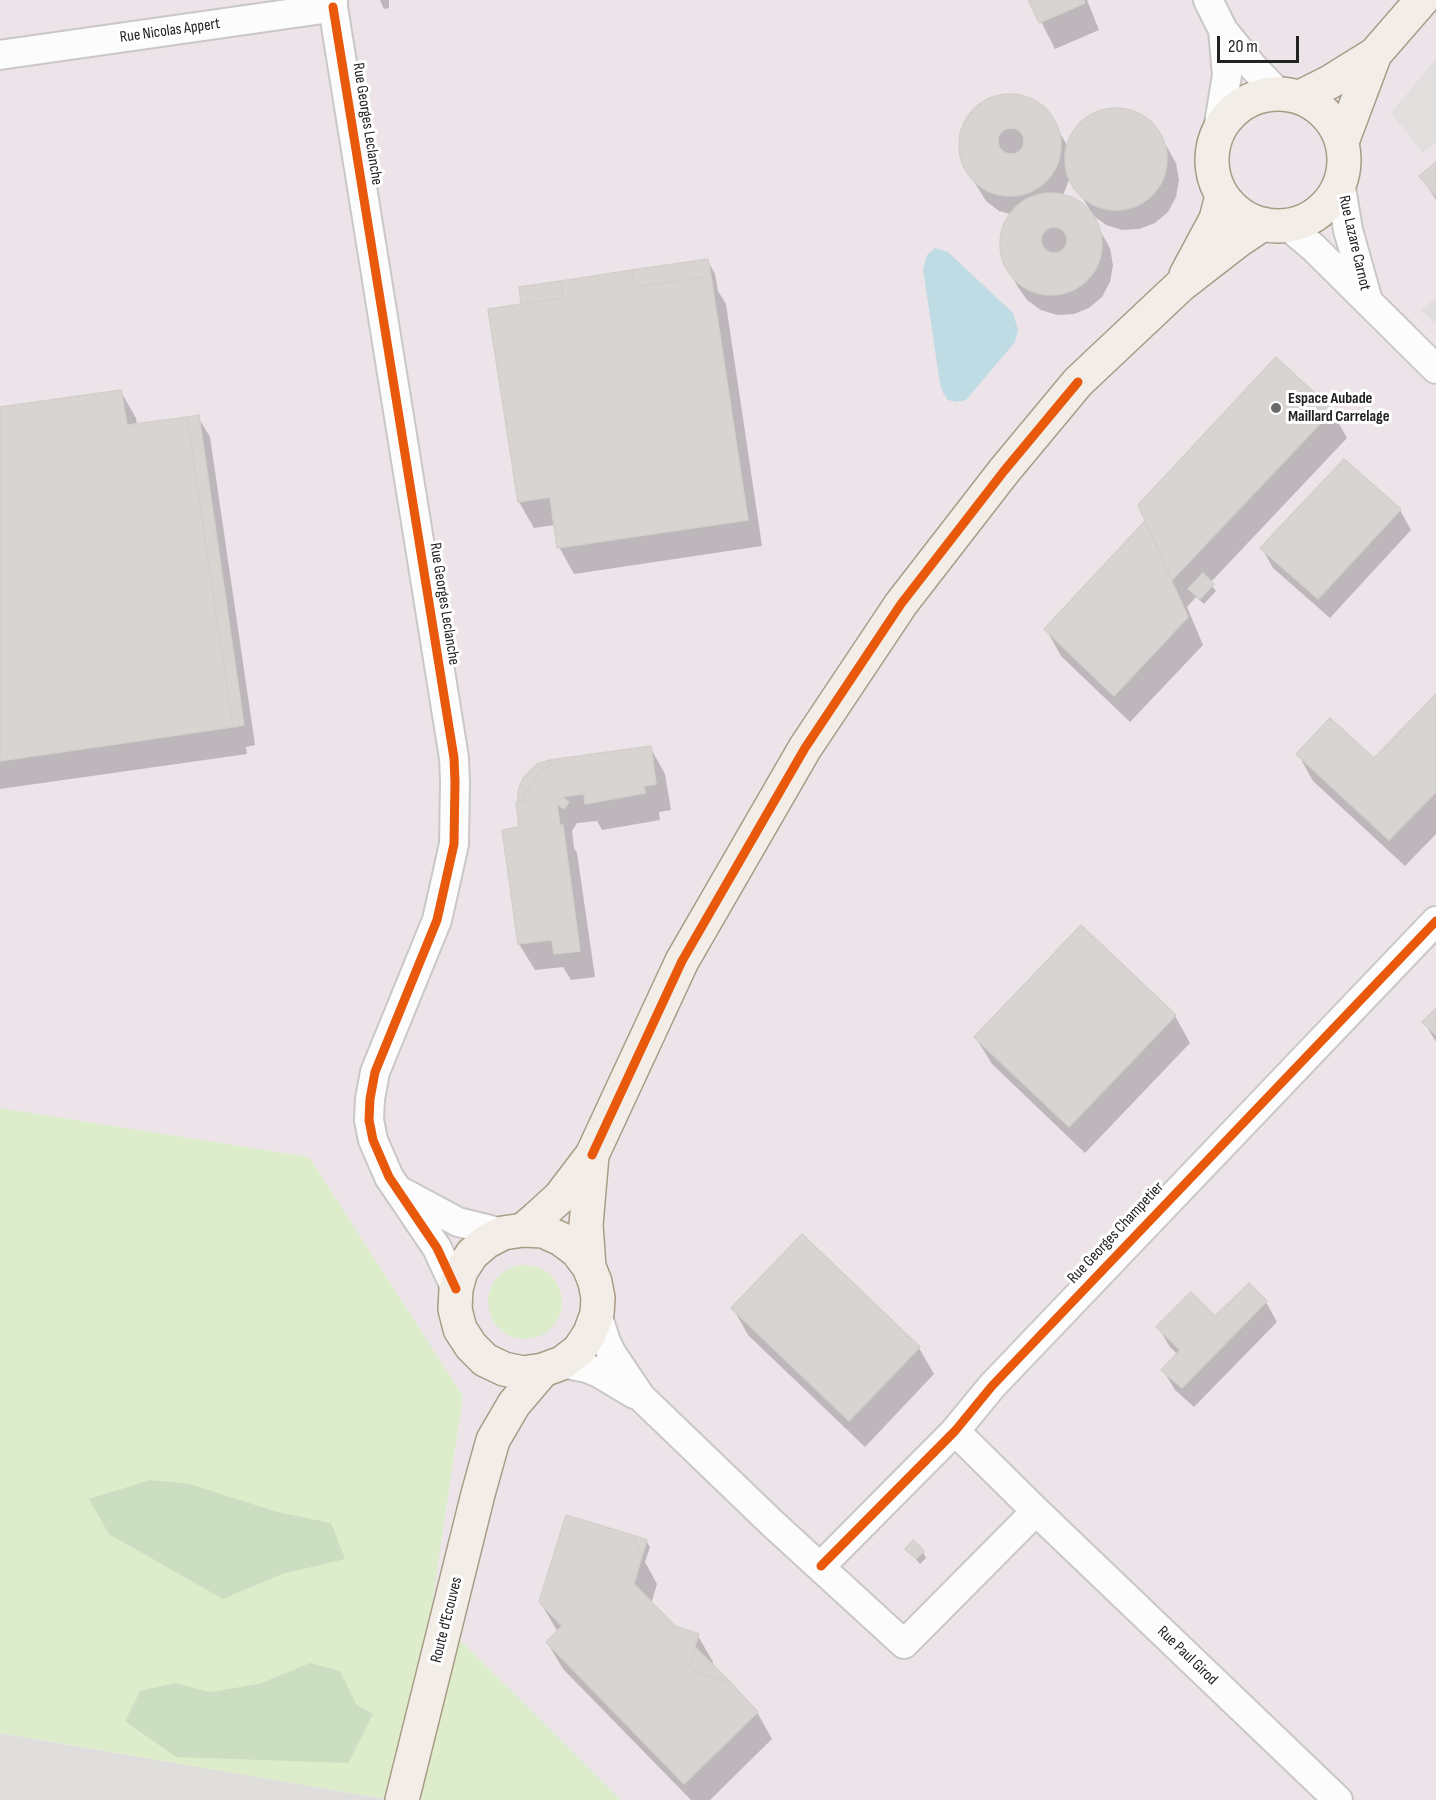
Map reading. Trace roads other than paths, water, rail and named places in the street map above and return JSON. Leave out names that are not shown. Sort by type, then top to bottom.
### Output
[{"type":"main road","points":[[1275,225],[1239,213],[1222,196],[1213,175],[1211,152],[1218,130],[1233,110],[1254,97],[1289,95],[1330,82],[1375,54],[1422,0]]},
{"type":"main road","points":[[1342,142],[1375,54]]},
{"type":"main road","points":[[553,1367],[523,1373],[504,1369],[485,1360],[471,1346],[460,1329],[455,1309],[456,1289],[461,1271],[472,1254],[486,1242],[513,1231],[560,1197],[592,1155],[682,961],[805,748],[901,603],[1004,471],[1078,382],[1181,285],[1239,240],[1275,225],[1304,220],[1320,211],[1332,198],[1340,182],[1344,162],[1342,142],[1326,114],[1289,95]]},
{"type":"main road","points":[[1181,285],[1216,219],[1222,196]]},
{"type":"main road","points":[[589,1267],[586,1225],[592,1155]]},
{"type":"main road","points":[[493,1440],[514,1404],[553,1367],[579,1350],[590,1333],[597,1314],[596,1282],[589,1267],[577,1251],[561,1239],[543,1232],[513,1231]]},
{"type":"main road","points":[[485,1360],[494,1398],[493,1440]]},
{"type":"main road","name":"Route d'Ecouves","points":[[402,1800],[493,1440]]},
{"type":"street","points":[[1209,0],[1223,30],[1253,67],[1289,95]]},
{"type":"street","name":"Rue Nicolas Appert","points":[[0,55],[333,3]]},
{"type":"street","name":"Rue Georges Leclanche","points":[[333,3],[454,758],[455,782],[454,844],[437,921],[375,1072],[369,1120],[373,1140],[389,1177],[437,1248],[456,1289]]},
{"type":"street","points":[[1218,130],[1227,75],[1223,30]]},
{"type":"street","name":"Rue Lazare Carnot","points":[[1340,182],[1348,230],[1369,303]]},
{"type":"street","name":"Rue Lazare Carnot","points":[[1275,225],[1314,248],[1436,369]]},
{"type":"street","name":"Rue Georges Champetier","points":[[820,1566],[955,1431],[1000,1378],[1436,921]]},
{"type":"street","points":[[399,1190],[458,1222],[513,1231]]},
{"type":"street","points":[[597,1314],[612,1354],[641,1397],[773,1524],[904,1644],[1036,1511],[955,1431]]},
{"type":"street","points":[[553,1367],[587,1368],[641,1397]]},
{"type":"street","name":"Rue Paul Girod","points":[[1036,1511],[1338,1800]]},
{"type":"water","points":[[935,248],[948,252],[1013,313],[1018,330],[1015,342],[966,400],[956,402],[948,400],[940,384],[923,269],[927,255]]},
{"type":"place","name":"Espace Aubade Maillard Carrelage","points":[[1276,408]]}]
